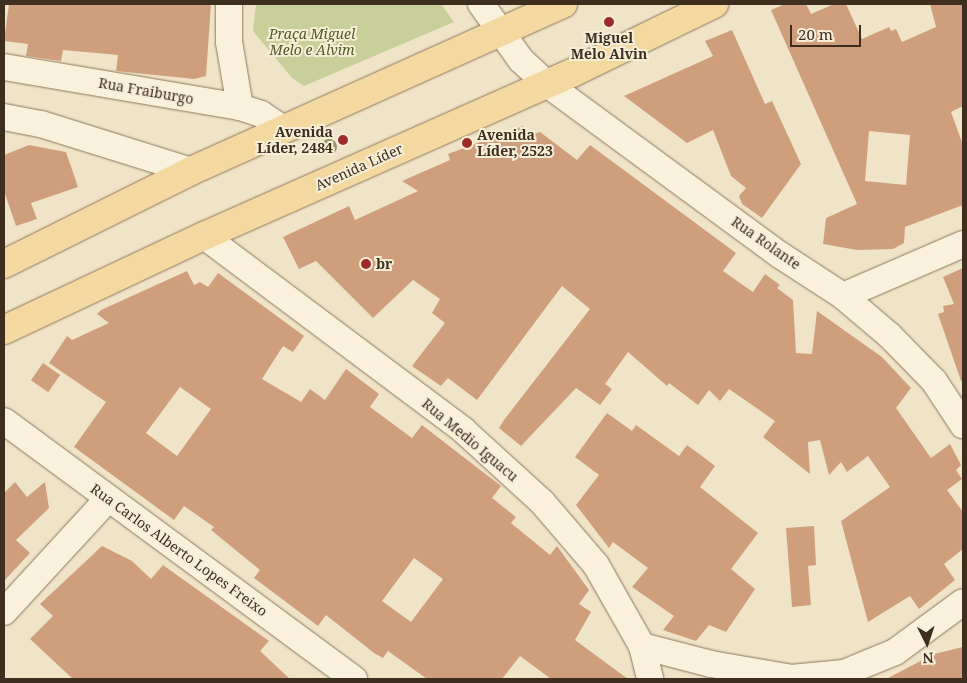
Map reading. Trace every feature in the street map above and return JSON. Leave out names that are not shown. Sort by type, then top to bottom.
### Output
[{"type":"main road","points":[[4,264],[191,171],[501,34],[563,4]]},
{"type":"main road","name":"Avenida Líder","points":[[4,330],[204,236],[547,84],[714,4]]},
{"type":"street","points":[[229,4],[229,42],[240,107]]},
{"type":"street","name":"Rua Rolante","points":[[481,4],[501,34],[547,84],[780,255],[843,296],[889,335],[934,381],[963,425]]},
{"type":"street","name":"Rua Fraiburgo","points":[[4,68],[240,107],[261,114],[283,129]]},
{"type":"street","points":[[4,117],[41,124],[191,171]]},
{"type":"street","name":"Rua Medio Iguacu","points":[[204,236],[463,430],[542,502],[596,565],[642,646],[650,679]]},
{"type":"street","points":[[843,296],[963,244]]},
{"type":"street","name":"Rua Carlos Alberto Lopes Freixo","points":[[4,421],[350,678]]},
{"type":"street","points":[[4,612],[108,499]]},
{"type":"street","points":[[642,646],[711,664],[791,678],[844,673],[895,652],[963,602]]},
{"type":"green space","name":"Praça Miguel Melo e Alvim","points":[[256,4],[441,4],[454,22],[304,86],[292,78],[253,31]]},
{"type":"building","points":[[9,4],[211,4],[206,76],[194,79],[116,71],[118,55],[63,50],[61,61],[26,56],[28,44],[4,41]]},
{"type":"building","points":[[785,4],[806,4],[811,14],[834,4],[846,4],[862,39],[889,27],[891,31],[896,29],[902,42],[936,27],[930,4],[963,4],[963,106],[951,112],[963,145],[963,205],[905,227],[904,243],[893,249],[857,250],[823,244],[826,218],[857,204],[771,10]],"holes":[[[869,131],[910,135],[906,185],[865,181]]]},
{"type":"building","points":[[732,30],[765,104],[772,101],[801,164],[762,218],[742,204],[739,196],[746,188],[731,176],[713,130],[687,143],[624,96],[713,56],[705,41]]},
{"type":"building","points":[[523,126],[527,136],[540,132],[577,160],[590,145],[736,253],[723,271],[753,292],[765,274],[780,285],[777,288],[793,300],[796,353],[812,354],[817,311],[882,357],[911,388],[896,408],[931,458],[950,444],[961,465],[956,470],[962,479],[947,490],[963,512],[963,549],[944,564],[955,580],[919,609],[910,596],[868,622],[841,521],[890,487],[868,456],[847,472],[841,462],[829,475],[820,440],[808,442],[810,474],[763,437],[775,421],[729,389],[720,401],[709,390],[698,405],[669,383],[667,386],[628,352],[605,384],[612,389],[600,405],[576,388],[521,446],[499,428],[590,309],[562,286],[477,400],[448,378],[441,386],[412,366],[445,323],[432,313],[440,299],[413,280],[373,318],[316,261],[299,269],[283,237],[349,206],[355,220],[418,191],[402,181],[450,160],[448,154]]},
{"type":"building","points":[[29,145],[66,152],[78,187],[31,203],[37,219],[16,226],[4,191],[4,155]]},
{"type":"building","points":[[963,268],[963,381],[961,381],[938,314],[944,312],[943,306],[954,304],[943,277]]},
{"type":"building","points":[[187,271],[194,285],[200,282],[208,287],[218,273],[304,336],[293,352],[283,346],[262,379],[301,402],[310,389],[325,400],[346,369],[379,394],[370,407],[412,438],[422,425],[501,486],[492,498],[516,517],[511,523],[550,555],[557,546],[589,590],[579,604],[591,612],[575,640],[628,679],[551,679],[520,656],[502,679],[427,679],[388,651],[383,658],[374,653],[326,615],[318,626],[254,578],[260,570],[211,530],[214,527],[184,506],[174,520],[74,447],[106,402],[49,363],[67,336],[72,340],[109,323],[97,314],[101,310]],"holes":[[[180,387],[211,409],[177,456],[146,433]],[[414,558],[443,579],[411,622],[382,601]]]},
{"type":"building","points":[[43,363],[60,375],[48,392],[31,380]]},
{"type":"building","points":[[607,413],[632,431],[636,425],[679,456],[687,445],[715,466],[700,487],[758,533],[731,569],[755,589],[726,632],[709,625],[696,641],[663,630],[674,616],[632,587],[648,568],[613,542],[609,548],[576,505],[599,475],[575,457]]},
{"type":"building","points":[[15,482],[27,497],[45,482],[49,508],[16,540],[30,553],[4,581],[4,493]]},
{"type":"building","points":[[814,526],[816,565],[808,566],[811,605],[792,607],[786,528]]},
{"type":"building","points":[[102,546],[132,561],[151,579],[163,565],[269,641],[260,651],[290,679],[73,679],[30,639],[53,616],[40,604]]},
{"type":"building","points":[[963,647],[963,679],[886,679],[934,654]]},
{"type":"place","name":"Miguel Melo Alvin","points":[[609,22]]},
{"type":"place","name":"Avenida Líder, 2484","points":[[343,140]]},
{"type":"place","name":"Avenida Líder, 2523","points":[[467,143]]},
{"type":"place","name":"br","points":[[366,264]]}]
